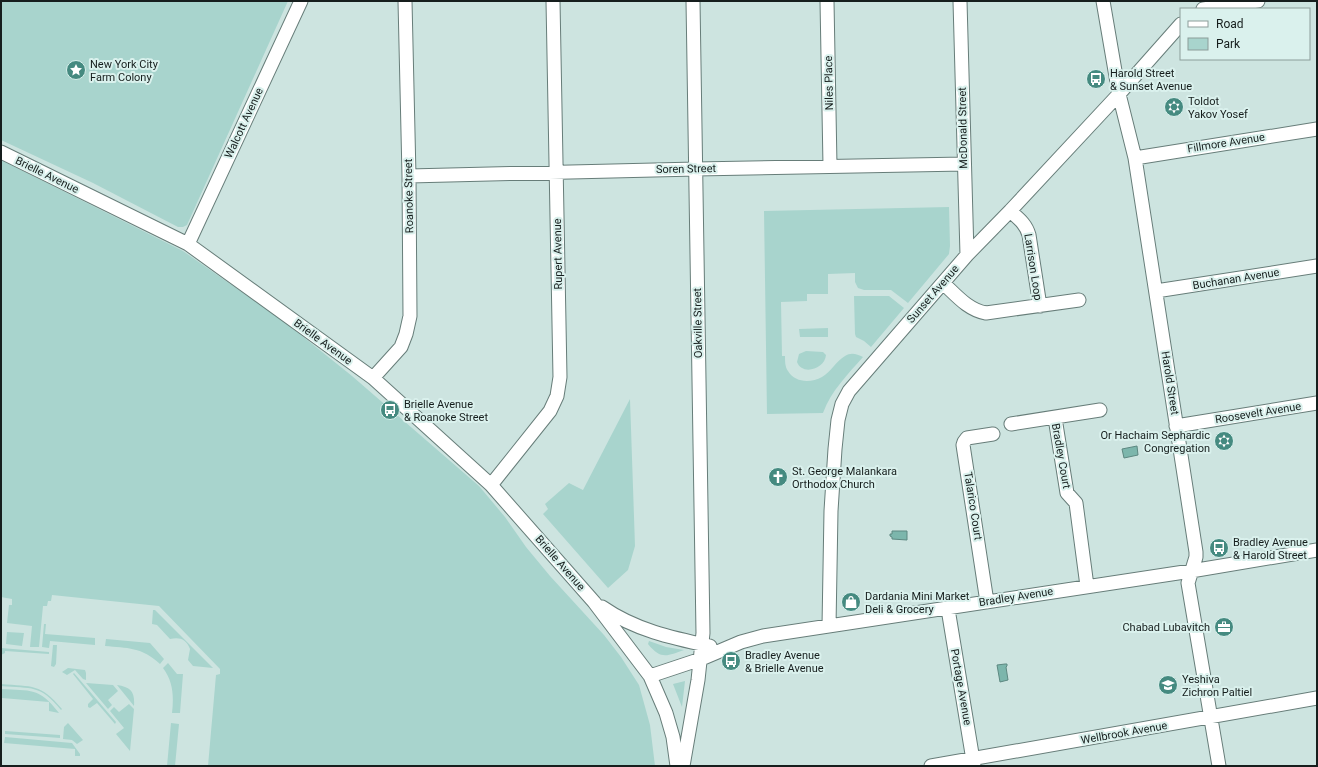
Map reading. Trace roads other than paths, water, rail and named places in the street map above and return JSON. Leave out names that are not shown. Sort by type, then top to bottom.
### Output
[{"type":"street","name":"Walcott Avenue","points":[[188,244],[301,1]]},
{"type":"street","name":"Roanoke Street","points":[[373,378],[401,347],[410,316],[409,176],[405,1]]},
{"type":"street","name":"Rupert Avenue","points":[[492,485],[545,419],[557,396],[560,377],[553,1]]},
{"type":"street","name":"Oakville Street","points":[[693,1],[702,645]]},
{"type":"street","name":"Niles Place","points":[[827,1],[830,166]]},
{"type":"street","name":"McDonald Street","points":[[960,1],[967,255]]},
{"type":"street","name":"Harold Street","points":[[1103,1],[1120,94],[1135,158],[1196,552],[1196,557],[1188,583],[1219,766]]},
{"type":"street","points":[[1210,8],[1258,1]]},
{"type":"street","name":"Sunset Avenue","points":[[829,626],[831,511],[838,420],[842,404],[849,391],[967,255],[1120,94],[1180,25]]},
{"type":"street","name":"Fillmore Avenue","points":[[1135,158],[1317,129]]},
{"type":"street","name":"Brielle Avenue","points":[[1,152],[188,244],[373,378],[492,485],[594,602],[650,676],[658,691],[673,737],[677,766]]},
{"type":"street","name":"Soren Street","points":[[409,176],[964,164]]},
{"type":"street","name":"Larrison Loop","points":[[1010,211],[1023,222],[1027,228],[1040,306]]},
{"type":"street","name":"Buchanan Avenue","points":[[1156,292],[1317,266]]},
{"type":"street","name":"Larrison Loop","points":[[943,283],[968,306],[978,312],[986,314],[1079,300]]},
{"type":"street","name":"Roosevelt Avenue","points":[[1176,426],[1317,403]]},
{"type":"street","name":"Bradley Court","points":[[1011,424],[1100,410]]},
{"type":"street","name":"Bradley Court","points":[[1054,418],[1067,493],[1076,503],[1087,586]]},
{"type":"street","name":"Talarico Court","points":[[987,602],[963,445],[967,438],[993,434]]},
{"type":"street","name":"Bradley Avenue","points":[[650,676],[701,659],[741,642],[763,636],[1192,571],[1317,550]]},
{"type":"street","name":"Brielle Avenue","points":[[594,602],[626,622],[652,632],[678,640],[724,649]]},
{"type":"street","name":"Portage Avenue","points":[[948,608],[974,763]]},
{"type":"street","points":[[683,766],[702,645]]},
{"type":"street","name":"Wellbrook Avenue","points":[[931,766],[974,763],[1317,698]]},
{"type":"place","name":"New York City Farm Colony","points":[[76,70]]},
{"type":"place","name":"Harold Street & Sunset Avenue","points":[[1096,79]]},
{"type":"place","name":"Toldot Yakov Yosef","points":[[1174,107]]},
{"type":"place","name":"Brielle Avenue & Roanoke Street","points":[[390,410]]},
{"type":"place","name":"Or Hachaim Sephardic Congregation","points":[[1224,441]]},
{"type":"place","name":"St. George Malankara Orthodox Church","points":[[778,477]]},
{"type":"place","name":"Bradley Avenue & Harold Street","points":[[1219,548]]},
{"type":"place","name":"Dardania Mini Market Deli & Grocery","points":[[851,602]]},
{"type":"place","name":"Chabad Lubavitch","points":[[1224,627]]},
{"type":"place","name":"Bradley Avenue & Brielle Avenue","points":[[731,661]]},
{"type":"place","name":"Yeshiva Zichron Paltiel","points":[[1168,685]]}]
